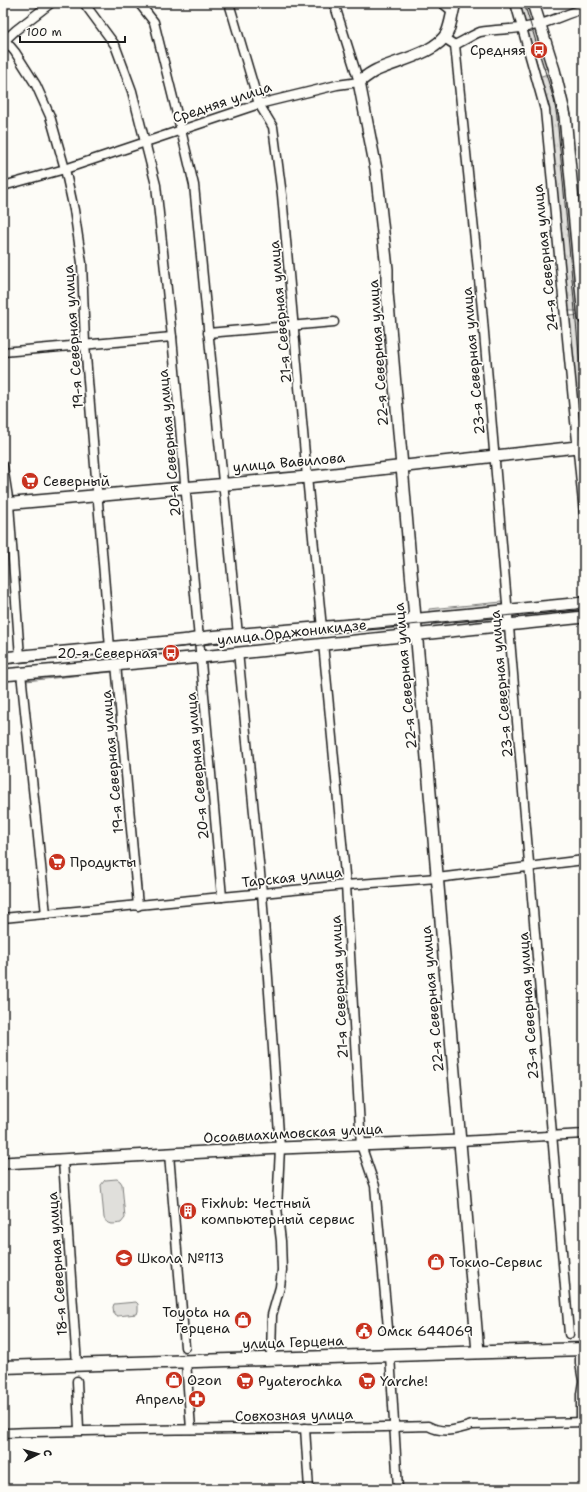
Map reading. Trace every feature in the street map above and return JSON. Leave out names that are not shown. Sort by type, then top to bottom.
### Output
[{"type":"main road","points":[[533,3],[554,70],[565,116],[584,318]]},
{"type":"main road","points":[[444,38],[448,32],[454,7]]},
{"type":"main road","name":"Средняя улица","points":[[359,82],[376,70],[437,45],[444,38]]},
{"type":"main road","name":"22-я Северная улица","points":[[359,82],[376,169],[383,238],[478,1352]]},
{"type":"main road","name":"улица Вавилова","points":[[6,504],[224,483],[307,477],[577,447]]},
{"type":"main road","name":"улица Орджоникидзе","points":[[3,658],[199,638],[584,603]]},
{"type":"main road","name":"улица Орджоникидзе","points":[[3,675],[416,635],[584,617]]},
{"type":"main road","name":"Осоавиахимовская улица","points":[[3,1163],[63,1161],[280,1148],[460,1141]]},
{"type":"main road","name":"улица Герцена","points":[[3,1367],[582,1349]]},
{"type":"street","points":[[4,41],[51,3]]},
{"type":"street","name":"20-я Северная улица","points":[[84,3],[115,45],[132,91],[156,186],[186,487],[222,898]]},
{"type":"street","points":[[139,3],[154,22],[194,185],[238,635]]},
{"type":"street","name":"21-я Северная улица","points":[[229,3],[259,104],[273,127],[282,195],[295,326],[307,477],[322,628]]},
{"type":"street","name":"22-я Северная улица","points":[[334,3],[359,82]]},
{"type":"street","points":[[442,3],[454,7]]},
{"type":"street","name":"24-я Северная улица","points":[[515,3],[545,110],[584,514]]},
{"type":"street","points":[[444,38],[455,45],[478,32],[540,24],[567,13],[584,9]]},
{"type":"street","name":"19-я Северная улица","points":[[4,41],[15,52],[36,85],[50,116],[65,169],[74,210],[82,263],[85,344],[110,648]]},
{"type":"street","name":"23-я Северная улица","points":[[455,45],[482,309],[510,625],[569,1334]]},
{"type":"street","name":"Средняя улица","points":[[3,186],[65,169],[259,104],[337,85],[359,82]]},
{"type":"street","points":[[208,333],[334,322]]},
{"type":"street","points":[[3,352],[172,336]]},
{"type":"street","points":[[3,466],[20,657]]},
{"type":"street","name":"21-я Северная улица","points":[[323,644],[346,885],[362,1145],[375,1186],[388,1328]]},
{"type":"street","points":[[238,652],[262,893],[280,1148],[277,1208],[282,1241],[282,1270],[280,1287],[272,1315],[271,1358]]},
{"type":"street","name":"19-я Северная улица","points":[[116,664],[138,906]]},
{"type":"street","points":[[21,673],[46,914]]},
{"type":"street","name":"Тарская улица","points":[[3,918],[346,885],[437,878],[584,860]]},
{"type":"street","name":"Осоавиахимовская улица","points":[[460,1141],[584,1134]]},
{"type":"street","points":[[169,1154],[185,1347]]},
{"type":"street","name":"18-я Северная улица","points":[[63,1161],[77,1365]]},
{"type":"street","points":[[582,1349],[580,1363],[583,1381],[581,1394],[582,1422]]},
{"type":"street","points":[[390,1355],[398,1489]]},
{"type":"street","points":[[186,1361],[191,1429]]},
{"type":"street","points":[[77,1381],[79,1430]]},
{"type":"street","name":"Совхозная улица","points":[[3,1433],[79,1430],[428,1426],[444,1431],[458,1429],[472,1424],[582,1422]]},
{"type":"street","points":[[306,1428],[309,1489]]},
{"type":"green space","points":[[517,3],[529,3],[534,18],[528,25],[525,24]]},
{"type":"green space","points":[[528,30],[538,30],[550,67],[544,69],[537,48],[533,49],[539,70],[536,71],[526,34]]},
{"type":"green space","points":[[551,73],[559,102],[579,311],[567,311],[538,77]]},
{"type":"green space","points":[[582,315],[584,340],[584,480],[569,316]]},
{"type":"green space","points":[[502,602],[502,605],[429,612],[429,609]]},
{"type":"green space","points":[[109,670],[111,672],[26,681],[26,679],[30,677]]},
{"type":"green space","points":[[117,1179],[122,1184],[125,1218],[121,1223],[111,1224],[105,1221],[104,1218],[101,1185],[105,1180]]},
{"type":"green space","points":[[136,1302],[138,1304],[137,1314],[117,1316],[114,1314],[114,1304]]},
{"type":"tram line","points":[[524,3],[554,100],[557,117],[584,408]]},
{"type":"tram line","points":[[3,664],[576,609],[584,606]]},
{"type":"place","name":"Средняя","points":[[539,50]]},
{"type":"place","name":"Северный","points":[[30,481]]},
{"type":"place","name":"20-я Северная","points":[[171,653]]},
{"type":"place","name":"Продукты","points":[[57,862]]},
{"type":"place","name":"Fixhub: Честный компьютерный сервис","points":[[188,1211]]},
{"type":"place","name":"Школа №113","points":[[124,1258]]},
{"type":"place","name":"Токио-Сервис","points":[[436,1262]]},
{"type":"place","name":"Toyota на Герцена","points":[[243,1320]]},
{"type":"place","name":"Омск 644069","points":[[364,1331]]},
{"type":"place","name":"Ozon","points":[[174,1380]]},
{"type":"place","name":"Pyaterochka","points":[[245,1381]]},
{"type":"place","name":"Yarche!","points":[[367,1381]]},
{"type":"place","name":"Апрель","points":[[197,1399]]}]
